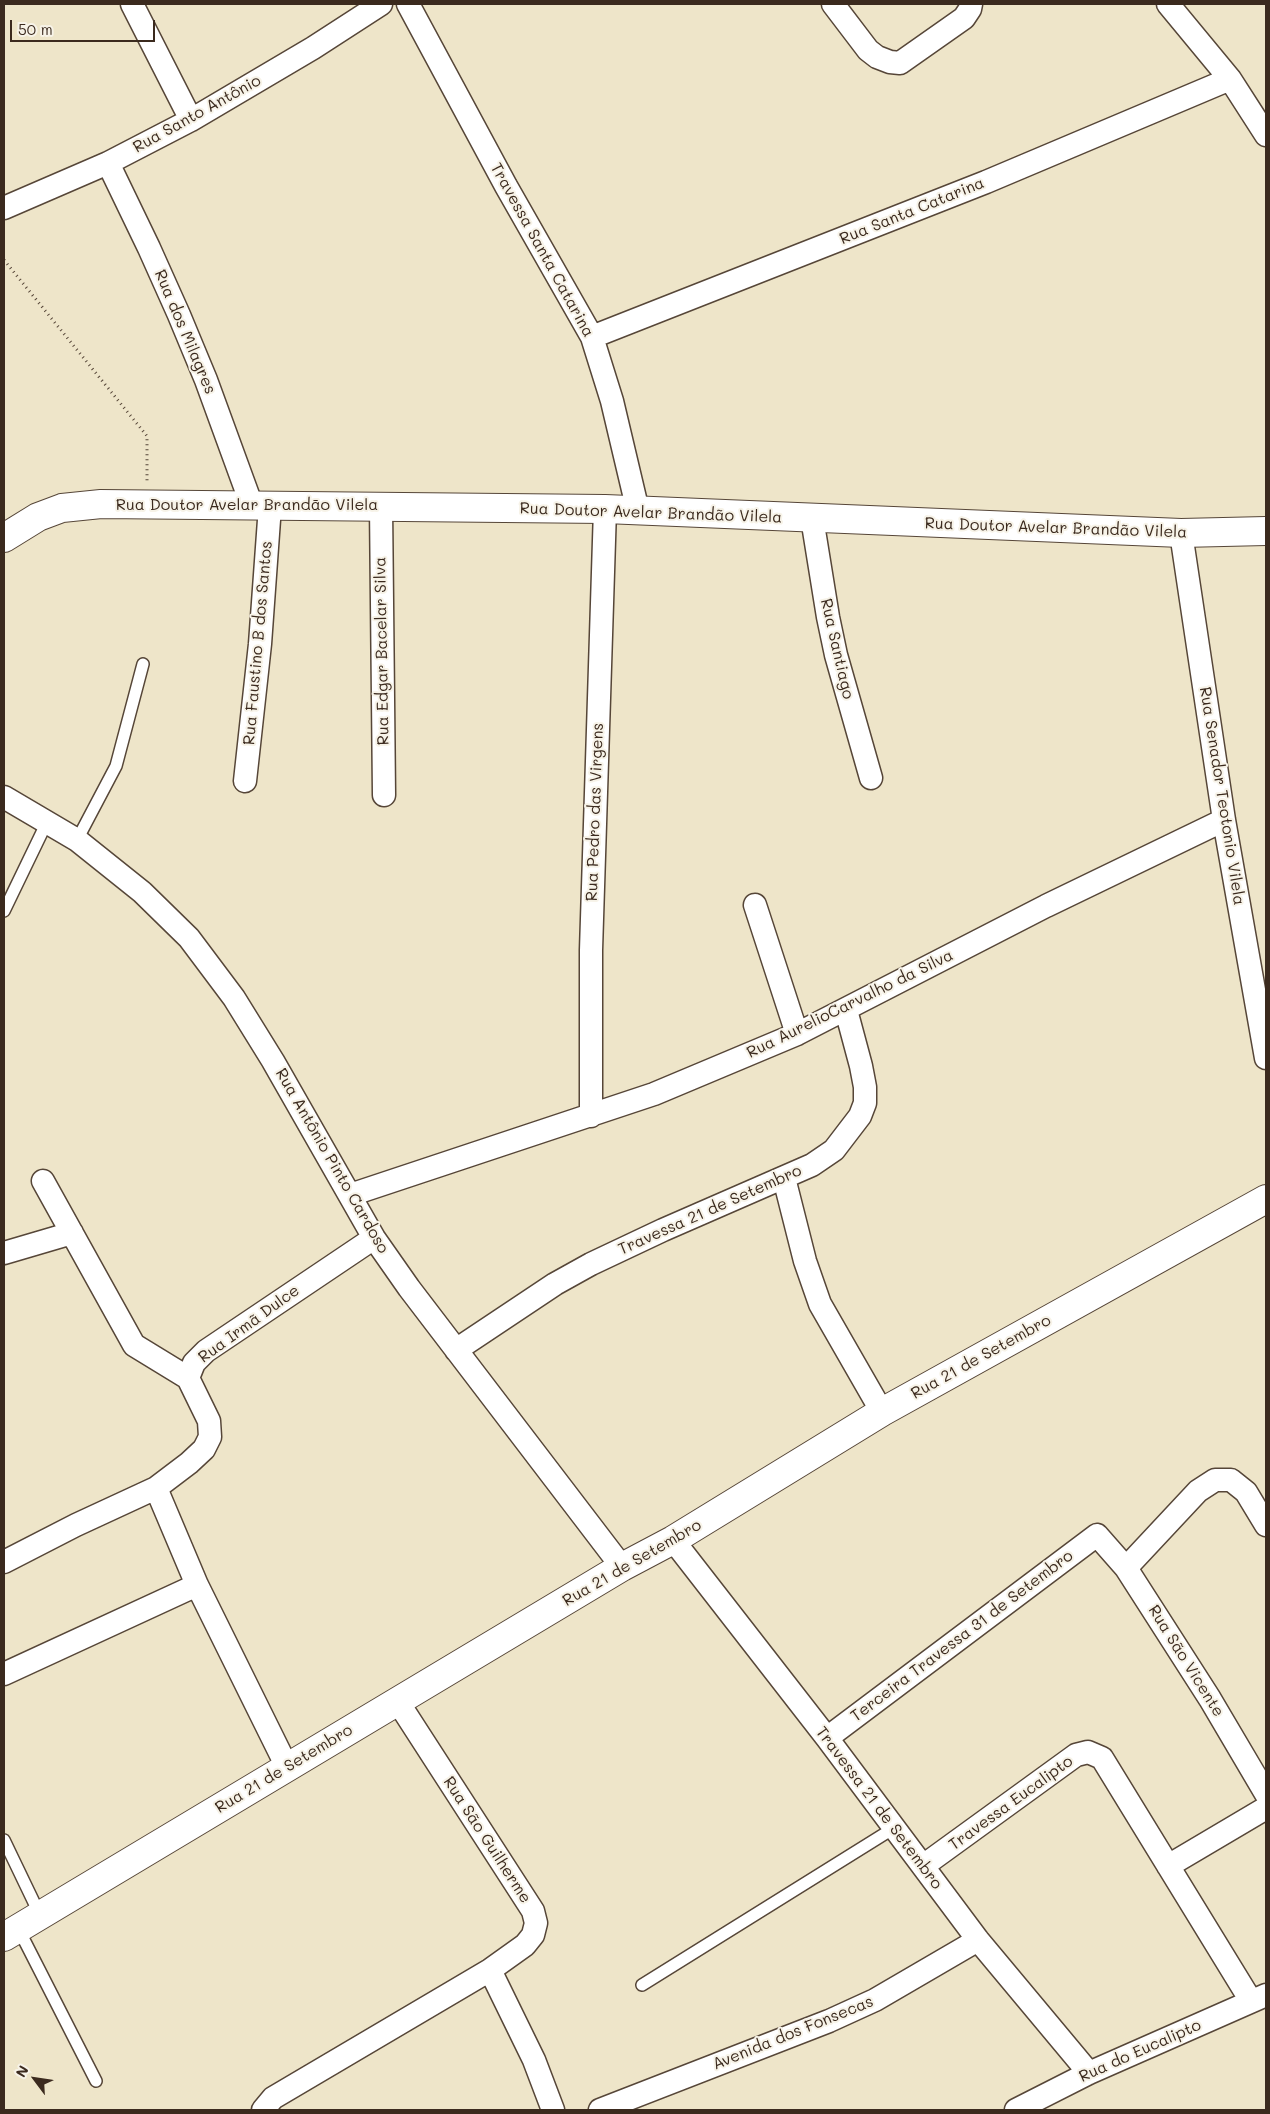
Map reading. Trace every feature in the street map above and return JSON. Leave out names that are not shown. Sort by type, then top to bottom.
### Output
[{"type":"street","points":[[132,4],[191,120]]},
{"type":"street","name":"Rua Santo Antônio","points":[[4,208],[108,163],[191,120],[313,48],[381,4]]},
{"type":"street","name":"Travessa Santa Catarina","points":[[408,4],[506,186],[592,337],[612,401],[638,511]]},
{"type":"street","points":[[832,4],[868,50],[877,57],[890,62],[900,62],[964,18],[971,4]]},
{"type":"street","points":[[1168,4],[1230,79],[1266,135]]},
{"type":"street","name":"Rua Santa Catarina","points":[[592,337],[986,182],[1230,79]]},
{"type":"street","name":"Rua dos Milagres","points":[[108,163],[179,315],[261,506]]},
{"type":"street","name":"Rua Doutor Avelar Brandão Vilela","points":[[4,538],[38,517],[62,508],[100,504],[605,509],[1181,533],[1266,531]]},
{"type":"street","name":"Rua Faustino B dos Santos","points":[[245,780],[260,644],[261,506]]},
{"type":"street","name":"Rua Edgar Bacelar Silva","points":[[380,506],[384,795]]},
{"type":"street","name":"Rua Pedro das Virgens","points":[[591,1116],[593,874],[605,509]]},
{"type":"street","name":"Rua Santiago","points":[[812,518],[836,655],[871,778]]},
{"type":"street","name":"Rua Senador Teotonio Vilela","points":[[1181,533],[1224,820],[1266,1058]]},
{"type":"street","name":"Rua Antônio Pinto Cardoso","points":[[4,797],[77,840],[142,892],[189,938],[234,998],[274,1061],[374,1238],[456,1350],[622,1567]]},
{"type":"street","name":"Rua AurelioCarvalho da Silva","points":[[350,1195],[654,1094],[797,1034],[1038,911],[1224,820]]},
{"type":"street","points":[[755,905],[797,1034]]},
{"type":"street","name":"Travessa 21 de Setembro","points":[[456,1350],[556,1284],[591,1264],[721,1204],[812,1165],[834,1150],[860,1116],[864,1103],[865,1087],[861,1066],[846,1010]]},
{"type":"street","points":[[784,1178],[805,1261],[820,1304],[882,1412]]},
{"type":"street","points":[[43,1181],[134,1345],[188,1378]]},
{"type":"street","name":"Rua 21 de Setembro","points":[[21,1926],[622,1567],[673,1540],[882,1412],[1266,1199]]},
{"type":"street","points":[[4,1253],[72,1234]]},
{"type":"street","name":"Rua Irmã Dulce","points":[[4,1562],[76,1524],[156,1488],[199,1454],[210,1437],[209,1422],[188,1378],[194,1363],[206,1351],[374,1238]]},
{"type":"street","points":[[1126,1568],[1198,1491],[1214,1480],[1231,1480],[1246,1492],[1266,1526]]},
{"type":"street","points":[[156,1488],[196,1585],[287,1767]]},
{"type":"street","name":"Rua São Vicente","points":[[1096,1535],[1126,1568],[1210,1698],[1266,1794]]},
{"type":"street","name":"Terceira Travessa 31 de Setembro","points":[[827,1738],[1096,1535]]},
{"type":"street","name":"Travessa 21 de Setembro","points":[[673,1540],[827,1738],[978,1940],[1089,2073]]},
{"type":"street","points":[[4,1674],[196,1585]]},
{"type":"street","name":"Rua São Guilherme","points":[[263,2110],[273,2098],[490,1970],[525,1945],[533,1935],[536,1923],[533,1911],[398,1702]]},
{"type":"street","name":"Travessa Eucalipto","points":[[923,1866],[1076,1755],[1088,1752],[1102,1758],[1168,1866]]},
{"type":"street","points":[[1259,1998],[1168,1866],[1266,1808]]},
{"type":"street","name":"Avenida dos Fonsecas","points":[[600,2110],[829,2021],[875,2000],[978,1940]]},
{"type":"street","points":[[490,1970],[534,2060],[553,2110]]},
{"type":"street","name":"Rua do Eucalipto","points":[[1016,2110],[1089,2073],[1259,1998]]},
{"type":"lane","points":[[77,840],[116,766],[143,664]]},
{"type":"lane","points":[[4,911],[48,822]]},
{"type":"lane","points":[[642,1985],[894,1828]]},
{"type":"lane","points":[[4,1840],[21,1926],[96,2081]]},
{"type":"path","points":[[4,260],[147,436],[147,505]]}]
